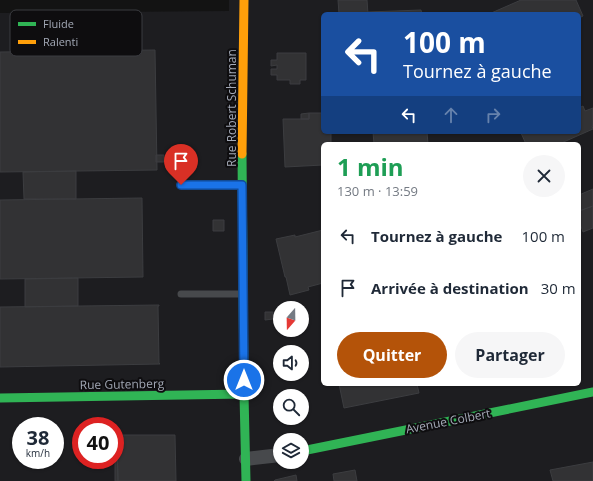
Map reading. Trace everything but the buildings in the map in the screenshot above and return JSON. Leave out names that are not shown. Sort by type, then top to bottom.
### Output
[{"type":"street","name":"Rue Robert Schuman","points":[[244,0],[242,185],[246,481]]},
{"type":"street","name":"Avenue Colbert","points":[[309,449],[593,392]]},
{"type":"street","name":"Rue Gutenberg","points":[[0,398],[244,394]]},
{"type":"street","points":[[246,459],[273,456]]},
{"type":"lane","points":[[181,185],[242,185]]},
{"type":"lane","points":[[181,294],[243,294]]},
{"type":"shaded area","points":[[229,0],[593,0],[593,481],[0,481],[0,13],[10,13],[10,56],[142,56],[142,12],[229,11]]},
{"type":"traffic: fast","points":[[242,154],[246,481]]},
{"type":"traffic: fast","points":[[309,450],[593,392]]},
{"type":"traffic: fast","points":[[0,398],[244,394]]},
{"type":"traffic: slow","points":[[242,154],[244,0]]},
{"type":"route","points":[[181,185],[242,185],[244,380]]}]
